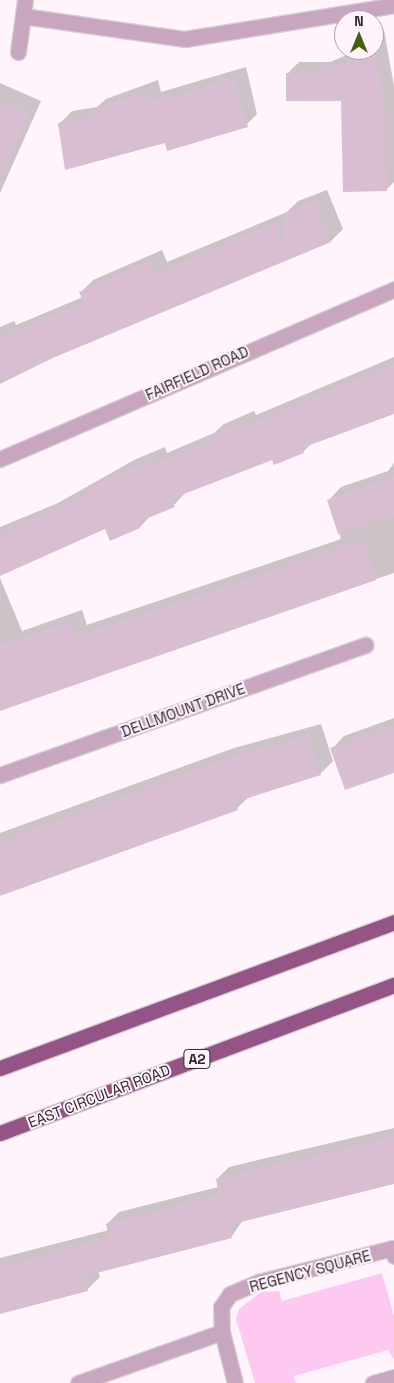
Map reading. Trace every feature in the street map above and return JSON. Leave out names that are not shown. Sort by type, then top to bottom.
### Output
[{"type":"highway","points":[[0,1068],[394,922]]},
{"type":"highway","name":"EAST CIRCULAR ROAD","points":[[0,1133],[394,985]]},
{"type":"street","points":[[18,52],[25,0]]},
{"type":"street","points":[[23,16],[185,40],[394,5]]},
{"type":"street","name":"FAIRFIELD ROAD","points":[[0,459],[394,288]]},
{"type":"street","name":"DELLMOUNT DRIVE","points":[[0,775],[366,645]]},
{"type":"street","name":"REGENCY SQUARE","points":[[235,1383],[222,1332],[221,1307],[230,1294],[258,1282],[392,1248],[394,1256]]},
{"type":"street","points":[[78,1383],[222,1332]]},
{"type":"street","points":[[373,1383],[394,1377]]},
{"type":"shaded area","points":[[382,1273],[394,1316],[394,1359],[388,1350],[294,1376],[296,1383],[255,1383],[236,1319],[239,1309],[261,1292],[279,1291],[282,1301]]},
{"type":"building","points":[[346,60],[376,60],[385,110],[387,191],[343,192],[341,101],[286,101],[286,73],[322,73],[322,68],[347,64]]},
{"type":"building","points":[[234,79],[248,127],[167,151],[165,143],[65,170],[58,123],[93,117],[92,111],[146,92],[149,103]]},
{"type":"building","points":[[0,100],[29,113],[0,180]]},
{"type":"building","points":[[315,201],[331,242],[0,380],[0,338],[84,303],[79,292],[149,261],[155,274],[276,223],[284,251],[285,213]]},
{"type":"building","points":[[394,364],[394,414],[302,448],[304,453],[274,465],[272,460],[171,499],[175,507],[138,522],[140,528],[110,541],[105,529],[0,576],[0,535],[89,493],[87,488],[152,459],[154,464],[212,440],[210,436],[242,423],[244,427]]},
{"type":"building","points":[[394,476],[394,515],[338,534],[327,500]]},
{"type":"building","points":[[363,539],[376,580],[0,711],[0,646],[70,622],[75,637]]},
{"type":"building","points":[[394,726],[394,773],[345,790],[330,748]]},
{"type":"building","points":[[308,735],[321,775],[235,802],[238,810],[0,896],[0,842],[221,760]]},
{"type":"building","points":[[394,1137],[394,1184],[229,1225],[232,1238],[85,1276],[88,1291],[0,1314],[0,1267],[109,1238],[106,1224],[219,1195],[216,1179]]}]
